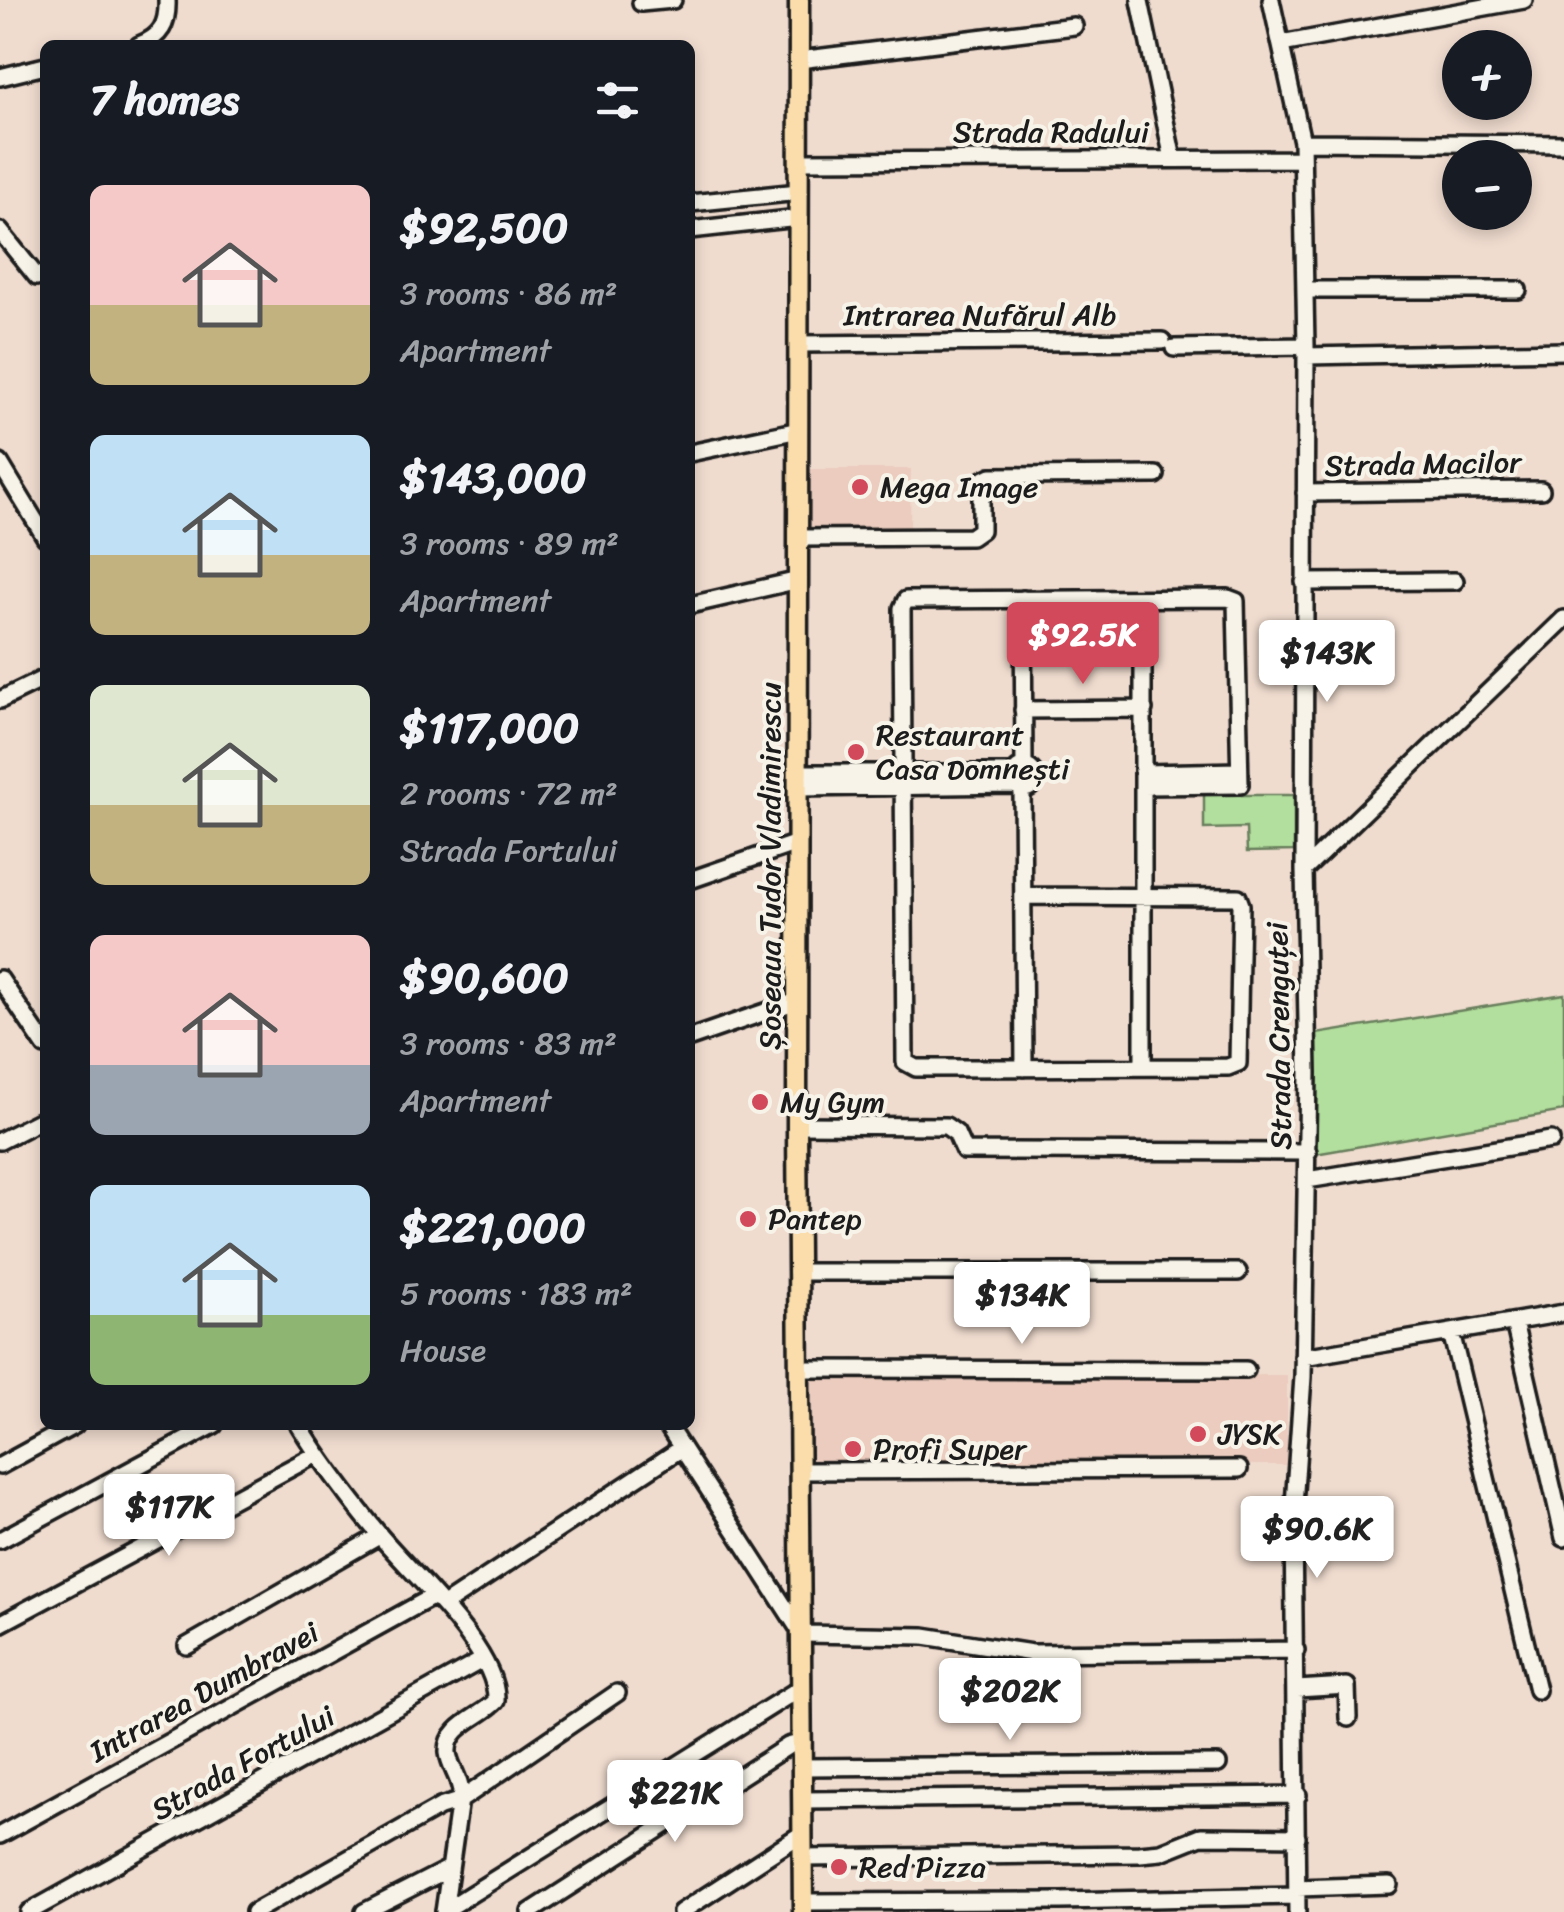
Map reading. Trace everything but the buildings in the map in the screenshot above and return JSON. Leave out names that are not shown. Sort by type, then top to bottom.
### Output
[{"type":"main road","name":"Șoseaua Tudor Vladimirescu","points":[[799,0],[797,1125],[803,1907]]},
{"type":"street","points":[[151,40],[163,28],[167,0]]},
{"type":"street","points":[[641,3],[673,0]]},
{"type":"street","name":"Strada Crenguței","points":[[1271,0],[1302,151],[1306,351],[1304,870],[1308,1152],[1303,1357],[1293,1519],[1297,1899]]},
{"type":"street","points":[[1282,44],[1524,0]]},
{"type":"street","points":[[1140,1],[1173,160]]},
{"type":"street","points":[[799,60],[1074,26]]},
{"type":"street","points":[[0,77],[40,67]]},
{"type":"street","name":"Strada Radului","points":[[799,161],[1173,160],[1302,151],[1564,144]]},
{"type":"street","points":[[695,202],[799,192]]},
{"type":"street","points":[[695,229],[799,218]]},
{"type":"street","points":[[0,231],[37,278]]},
{"type":"street","points":[[1305,290],[1518,290]]},
{"type":"street","name":"Intrarea Nufărul Alb","points":[[798,344],[1564,351]]},
{"type":"street","points":[[695,451],[799,430]]},
{"type":"street","points":[[0,463],[40,529]]},
{"type":"street","points":[[799,538],[971,537],[980,530],[981,486],[991,476],[1156,475]]},
{"type":"street","name":"Strada Macilor","points":[[1305,493],[1541,490]]},
{"type":"street","points":[[695,604],[799,580]]},
{"type":"street","points":[[1304,582],[1455,582]]},
{"type":"street","points":[[1024,896],[1240,899],[1238,1063],[1143,1068],[916,1068],[906,1062],[904,603],[910,599],[1236,601],[1240,784],[1144,779]]},
{"type":"street","points":[[1023,599],[1019,778],[1024,1068]]},
{"type":"street","points":[[1143,599],[1143,1068]]},
{"type":"street","points":[[1304,870],[1564,619]]},
{"type":"street","points":[[0,700],[40,680]]},
{"type":"street","points":[[1023,710],[1144,710]]},
{"type":"street","points":[[798,781],[1019,778]]},
{"type":"street","points":[[695,878],[798,844]]},
{"type":"street","points":[[0,979],[40,1038]]},
{"type":"street","points":[[695,1036],[797,1001]]},
{"type":"street","points":[[0,1141],[40,1121]]},
{"type":"street","points":[[797,1125],[946,1126],[956,1133],[964,1152],[1308,1152]]},
{"type":"street","points":[[1307,1180],[1551,1140]]},
{"type":"street","points":[[798,1272],[1238,1272]]},
{"type":"street","points":[[1303,1357],[1564,1313]]},
{"type":"street","points":[[1514,1322],[1564,1538]]},
{"type":"street","points":[[1452,1332],[1537,1690]]},
{"type":"street","points":[[798,1369],[1246,1370]]},
{"type":"street","points":[[0,1466],[67,1430]]},
{"type":"street","points":[[0,1540],[205,1430]]},
{"type":"street","points":[[302,1430],[379,1536],[442,1598],[496,1686],[496,1701],[458,1729],[448,1745],[450,1762],[461,1786],[444,1911]]},
{"type":"street","points":[[670,1430],[802,1634],[924,1636],[1032,1653],[1296,1650]]},
{"type":"street","name":"Intrarea Dumbravei","points":[[0,1835],[442,1598],[682,1448]]},
{"type":"street","points":[[0,1624],[317,1454]]},
{"type":"street","points":[[799,1471],[1238,1469]]},
{"type":"street","points":[[187,1646],[379,1536]]},
{"type":"street","name":"Strada Fortului","points":[[29,1912],[482,1660]]},
{"type":"street","points":[[1297,1689],[1347,1686],[1348,1718]]},
{"type":"street","points":[[444,1911],[802,1687]]},
{"type":"street","points":[[254,1912],[440,1806],[459,1802],[617,1693]]},
{"type":"street","points":[[530,1912],[788,1746],[803,1742]]},
{"type":"street","points":[[803,1768],[1218,1764]]},
{"type":"street","points":[[803,1800],[1298,1795]]},
{"type":"street","points":[[681,1912],[803,1832]]},
{"type":"street","points":[[803,1858],[1140,1854],[1161,1852],[1201,1836],[1297,1838]]},
{"type":"street","points":[[364,1912],[448,1869]]},
{"type":"street","points":[[803,1907],[1297,1899],[1389,1884]]},
{"type":"shaded area","points":[[810,469],[911,469],[910,532],[810,533]]},
{"type":"shaded area","points":[[1287,1375],[1287,1465],[810,1466],[809,1377]]},
{"type":"green space","points":[[1204,787],[1241,787],[1242,795],[1294,795],[1294,851],[1247,852],[1246,828],[1204,829]]},
{"type":"green space","points":[[1564,994],[1564,1111],[1315,1154],[1316,1034]]},
{"type":"place","name":"Mega Image","points":[[860,487]]},
{"type":"place","name":"Restaurant Casa Domnești","points":[[856,752]]},
{"type":"place","name":"My Gym","points":[[760,1102]]},
{"type":"place","name":"Pantep","points":[[748,1219]]},
{"type":"place","name":"JYSK","points":[[1198,1434]]},
{"type":"place","name":"Profi Super","points":[[853,1449]]},
{"type":"place","name":"Red Pizza","points":[[839,1867]]}]
